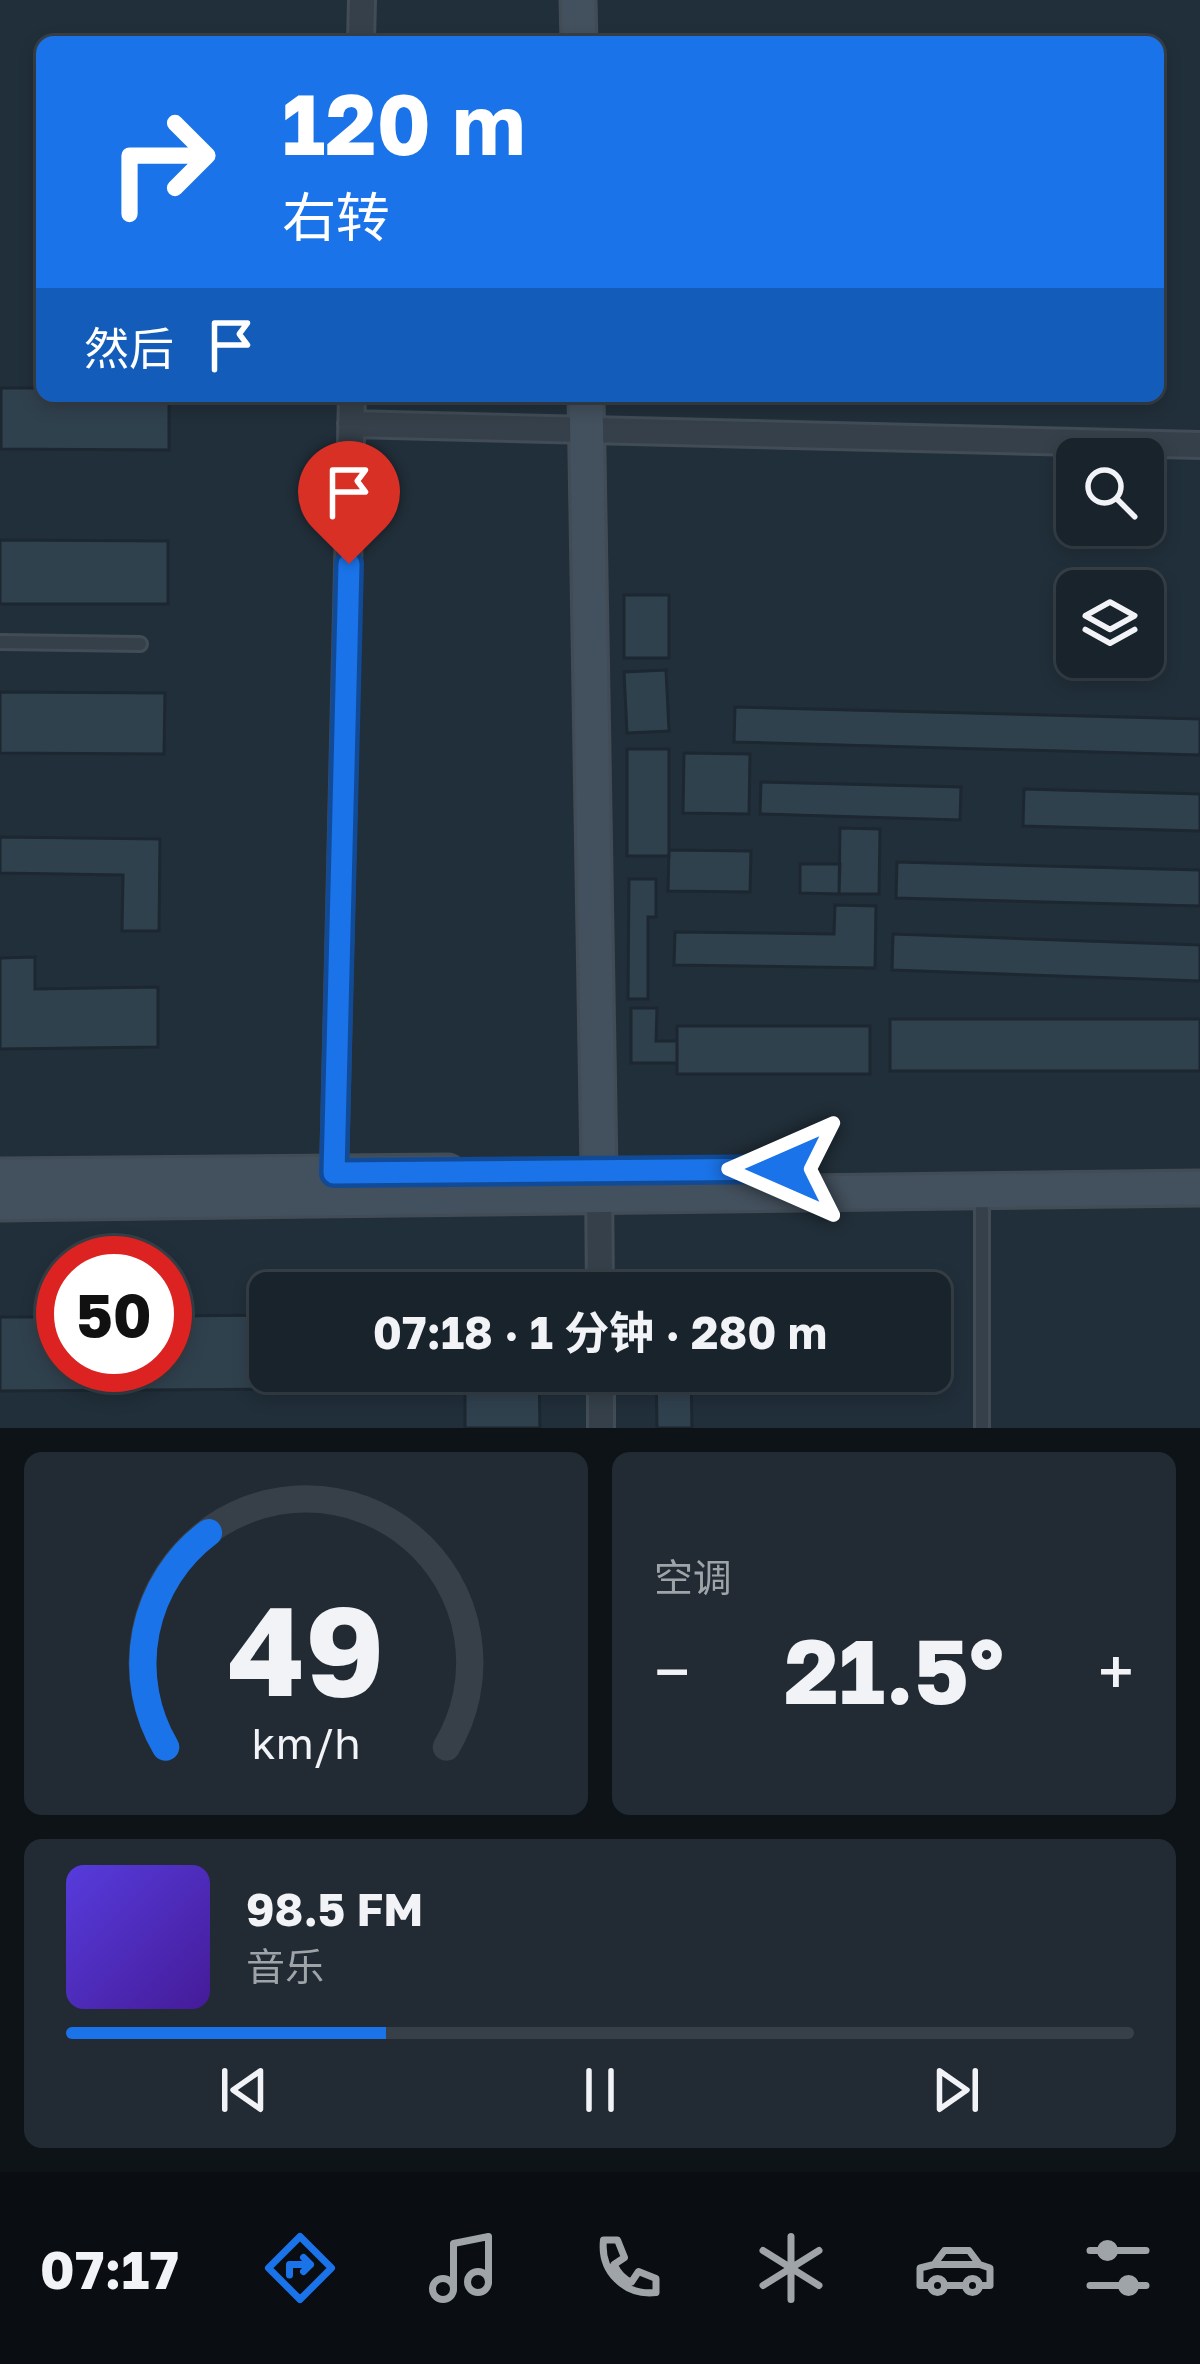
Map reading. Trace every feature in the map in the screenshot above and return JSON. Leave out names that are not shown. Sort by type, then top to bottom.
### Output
[{"type":"main road","points":[[578,0],[578,36]]},
{"type":"main road","points":[[586,411],[599,1181]]},
{"type":"main road","points":[[0,1203],[1200,1165]]},
{"type":"main road","points":[[0,1176],[334,1173],[982,1190],[1200,1188]]},
{"type":"street","points":[[361,36],[362,0]]},
{"type":"street","points":[[334,1173],[352,402]]},
{"type":"street","points":[[351,424],[586,411],[1200,445]]},
{"type":"street","points":[[599,1181],[600,1272]]},
{"type":"street","points":[[601,1392],[601,1428]]},
{"type":"lane","points":[[0,642],[140,644]]},
{"type":"lane","points":[[982,1190],[982,1428]]},
{"type":"building","points":[[1,388],[36,388],[36,402],[169,402],[169,450],[1,449]]},
{"type":"building","points":[[0,540],[168,541],[168,604],[0,604]]},
{"type":"building","points":[[624,595],[669,595],[669,658],[624,658]]},
{"type":"building","points":[[666,670],[669,731],[627,733],[624,672]]},
{"type":"building","points":[[0,692],[165,693],[164,754],[0,753]]},
{"type":"building","points":[[735,707],[1200,719],[1200,755],[734,742]]},
{"type":"building","points":[[627,749],[669,749],[669,856],[627,856]]},
{"type":"building","points":[[684,753],[750,754],[749,814],[683,813]]},
{"type":"building","points":[[761,782],[961,787],[960,820],[760,814]]},
{"type":"building","points":[[1024,789],[1200,794],[1200,831],[1023,826]]},
{"type":"building","points":[[840,828],[880,829],[879,894],[839,894]]},
{"type":"building","points":[[0,837],[160,839],[159,931],[122,931],[123,875],[0,873]]},
{"type":"building","points":[[669,850],[751,851],[750,892],[668,891]]},
{"type":"building","points":[[897,862],[1200,870],[1200,906],[896,898]]},
{"type":"building","points":[[800,864],[840,864],[839,894],[800,893]]},
{"type":"building","points":[[629,879],[656,879],[656,917],[648,917],[648,999],[628,999]]},
{"type":"building","points":[[835,905],[876,906],[875,968],[674,965],[675,932],[834,934]]},
{"type":"building","points":[[893,934],[1200,945],[1200,981],[892,970]]},
{"type":"building","points":[[35,957],[35,989],[158,987],[158,1047],[0,1049],[0,958]]},
{"type":"building","points":[[631,1008],[657,1008],[656,1041],[677,1041],[677,1063],[631,1063]]},
{"type":"building","points":[[890,1019],[1200,1019],[1200,1071],[890,1071]]},
{"type":"building","points":[[677,1026],[870,1026],[870,1074],[677,1074]]},
{"type":"building","points":[[249,1315],[249,1389],[192,1390],[192,1316]]},
{"type":"building","points":[[0,1317],[36,1317],[36,1391],[0,1391]]},
{"type":"building","points":[[465,1392],[539,1392],[540,1428],[465,1428]]},
{"type":"building","points":[[656,1392],[691,1392],[692,1428],[657,1428]]},
{"type":"route","points":[[349,564],[334,1173],[784,1169]]}]
